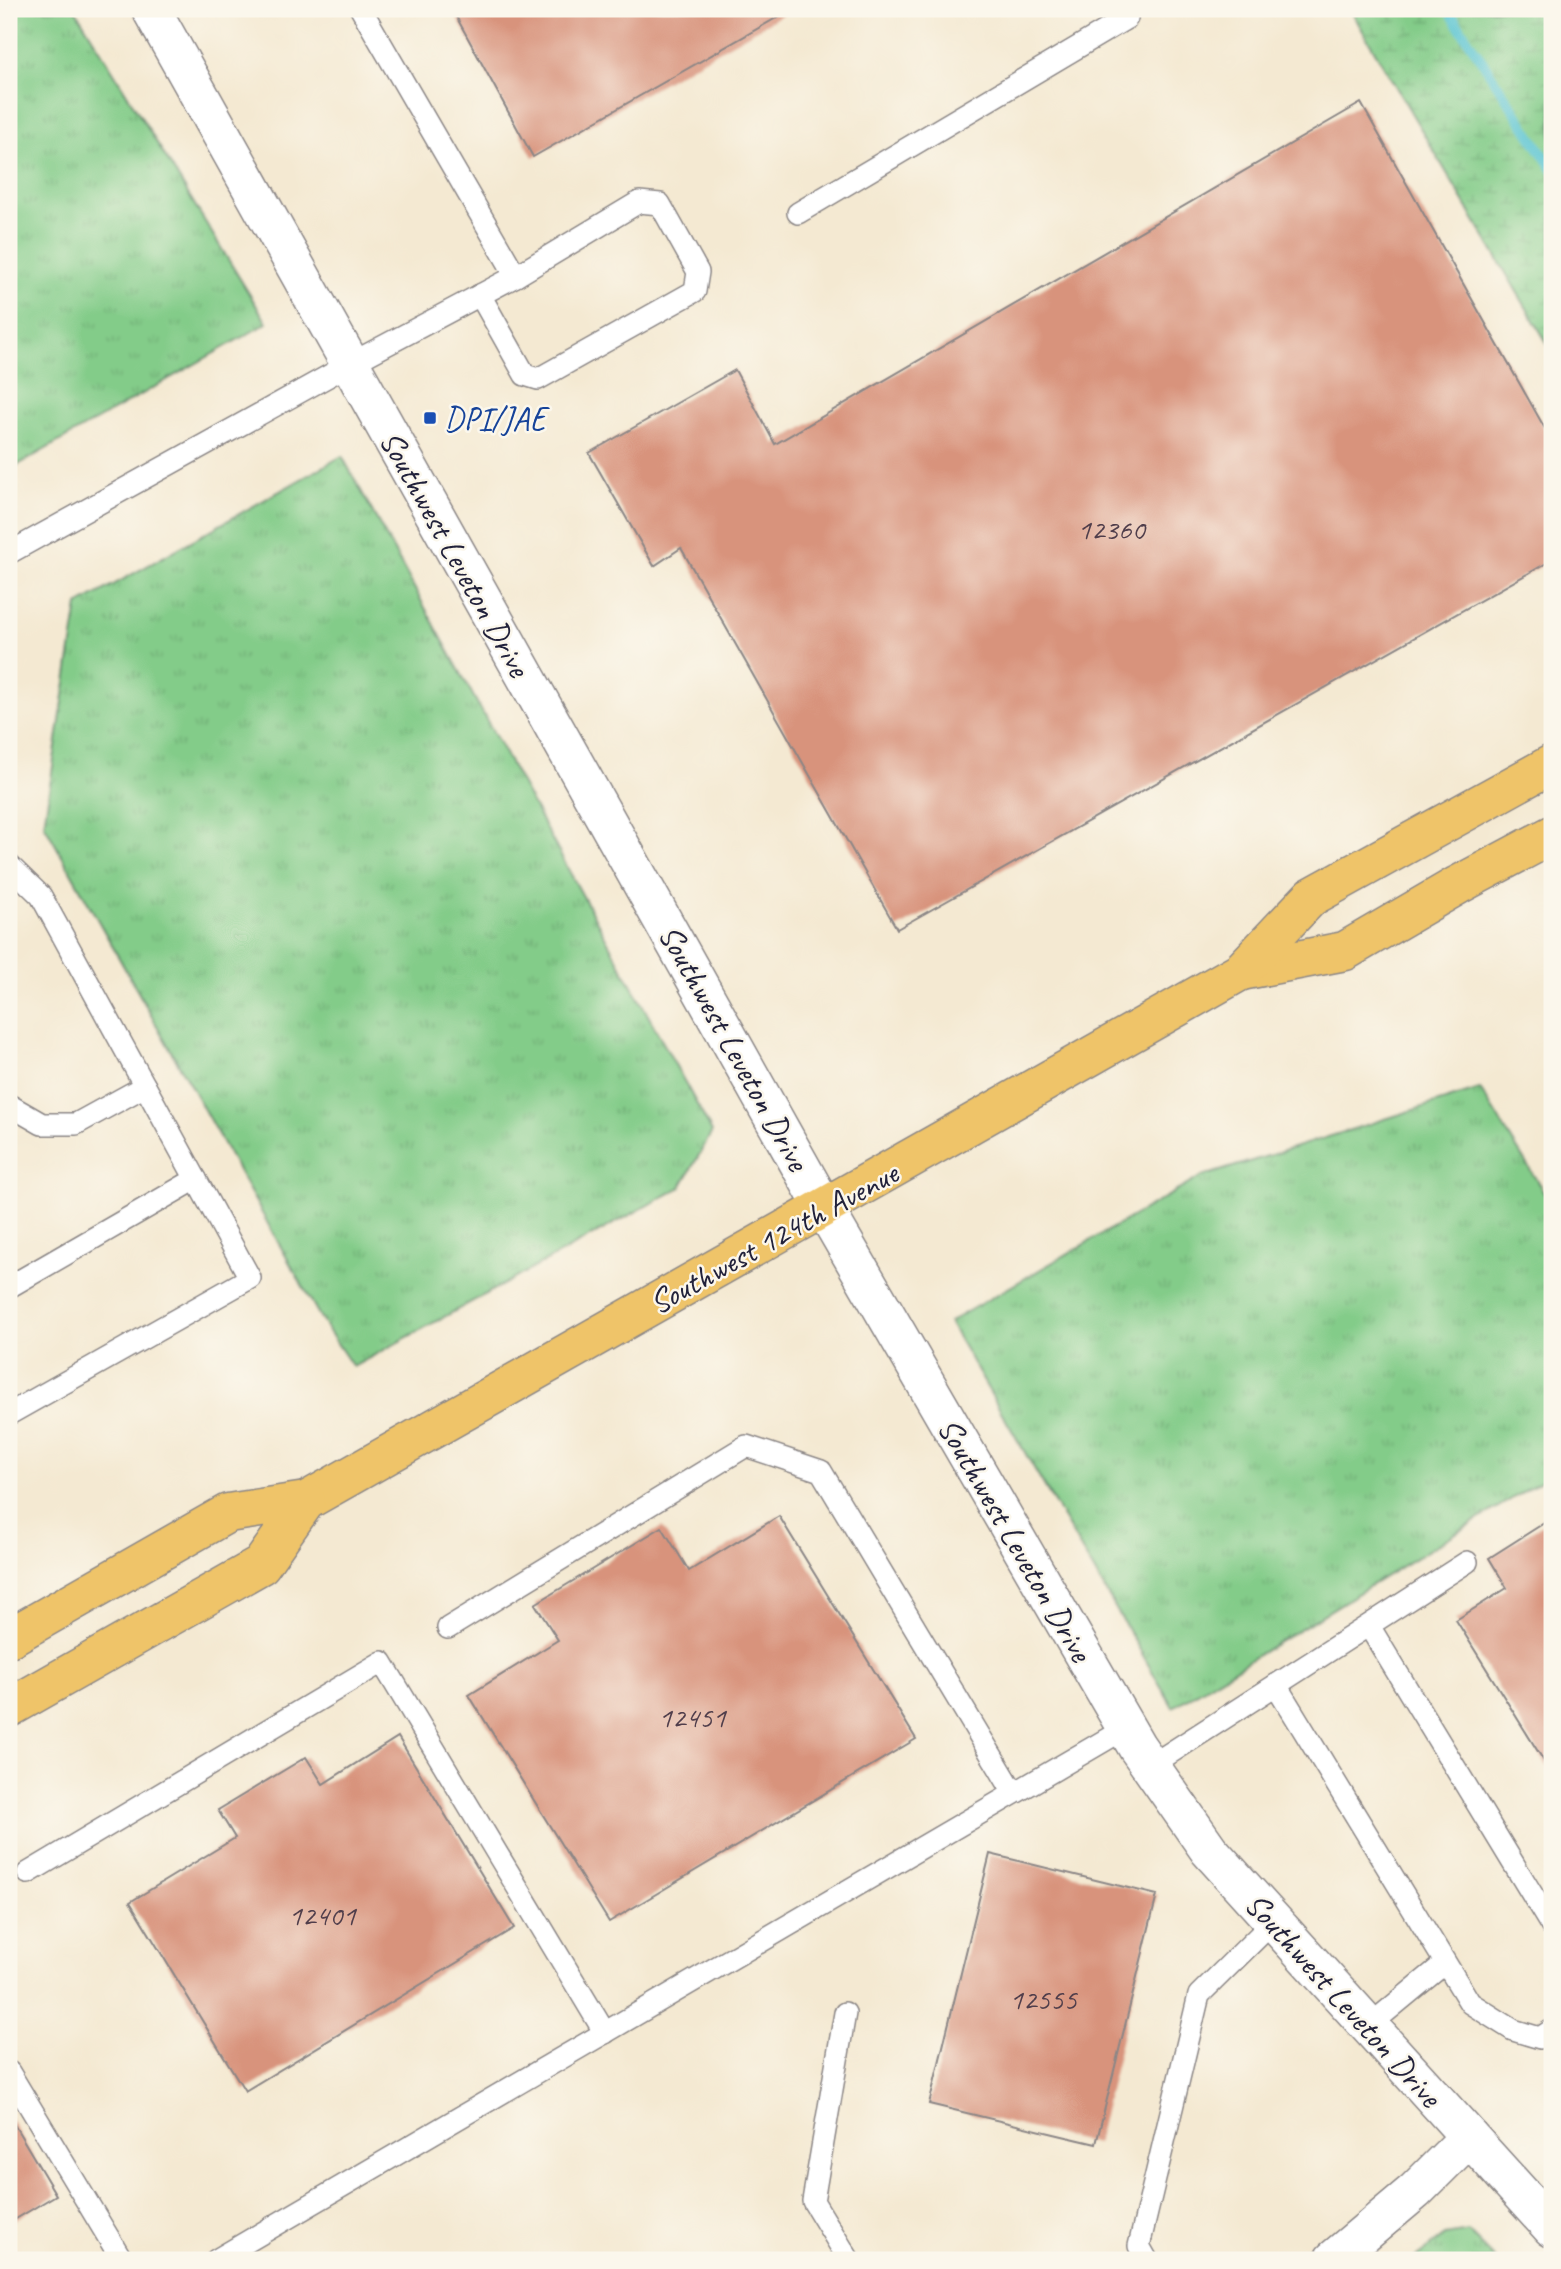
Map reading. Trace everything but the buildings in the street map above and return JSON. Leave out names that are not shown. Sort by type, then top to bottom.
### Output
[{"type":"main road","name":"Southwest 124th Avenue","points":[[9,1638],[228,1513],[306,1501],[824,1208],[1241,971],[1311,897],[1552,764]]},
{"type":"main road","name":"Southwest 124th Avenue","points":[[1241,971],[1345,951],[1458,885],[1552,835]]},
{"type":"main road","name":"Southwest 124th Avenue","points":[[9,1708],[261,1565],[306,1501]]},
{"type":"street","name":"Southwest Leveton Drive","points":[[151,9],[824,1208],[1125,1728],[1209,1850],[1552,2228]]},
{"type":"street","points":[[1333,2260],[1415,2191],[1469,2137]]},
{"type":"lane","points":[[361,9],[516,276]]},
{"type":"lane","points":[[798,214],[1127,18],[1128,9]]},
{"type":"lane","points":[[9,553],[350,364],[480,295],[516,276],[639,202],[660,204],[698,272],[695,291],[538,379],[525,375],[480,295]]},
{"type":"lane","points":[[9,865],[40,896],[250,1278],[9,1414]]},
{"type":"lane","points":[[9,1105],[42,1124],[76,1124],[145,1086]]},
{"type":"lane","points":[[9,1287],[196,1179]]},
{"type":"lane","points":[[448,1628],[746,1446],[821,1471],[1014,1793]]},
{"type":"lane","points":[[1150,1766],[1467,1562]]},
{"type":"lane","points":[[1369,1626],[1552,1927]]},
{"type":"lane","points":[[28,1873],[382,1662],[605,2033]]},
{"type":"lane","points":[[1276,1685],[1470,2003],[1513,2030],[1540,2038],[1552,2031]]},
{"type":"lane","points":[[216,2260],[1125,1728]]},
{"type":"lane","points":[[1147,2260],[1139,2246],[1199,1995],[1274,1921]]},
{"type":"lane","points":[[1370,2025],[1445,1962]]},
{"type":"lane","points":[[845,2013],[813,2201],[849,2260]]},
{"type":"lane","points":[[9,2072],[122,2260]]},
{"type":"green space","points":[[9,9],[75,9],[267,323],[9,470]]},
{"type":"green space","points":[[1350,9],[1552,9],[1552,351]]},
{"type":"green space","points":[[342,456],[712,1132],[681,1187],[353,1367],[324,1324],[44,824],[78,605]]},
{"type":"green space","points":[[1480,1089],[1552,1205],[1552,1474],[1173,1707],[949,1322],[1201,1177]]},
{"type":"green space","points":[[1468,2232],[1496,2260],[1413,2260],[1445,2236]]},
{"type":"waterway","points":[[1448,9],[1552,168]]},
{"type":"place","name":"DPI/JAE","points":[[430,418]]}]
